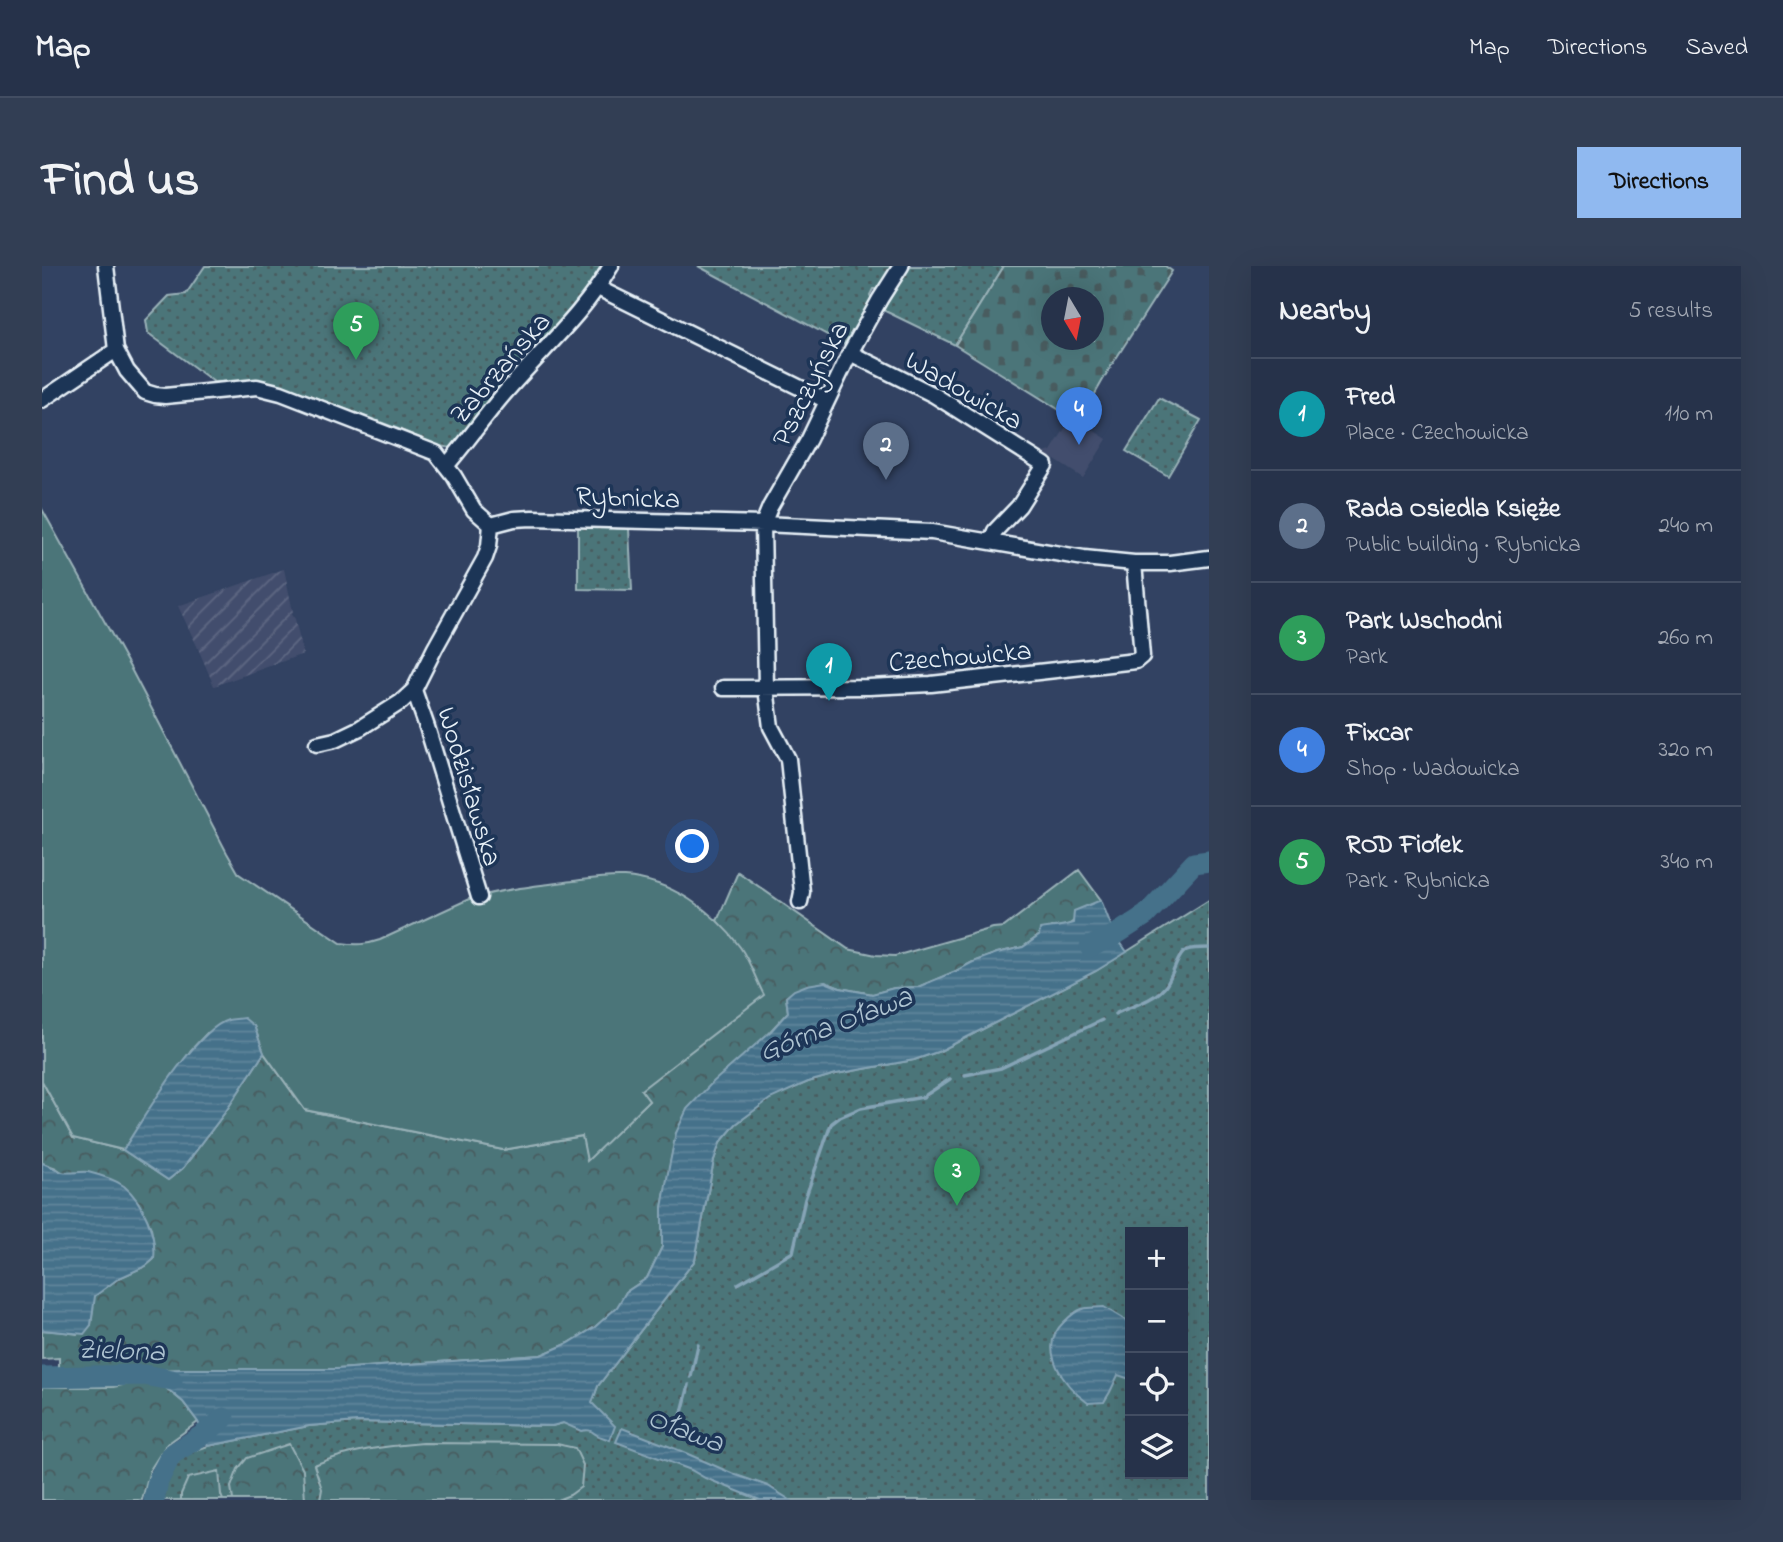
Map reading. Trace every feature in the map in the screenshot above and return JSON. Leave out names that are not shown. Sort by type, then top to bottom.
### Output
[{"type":"street","points":[[106,266],[116,351],[135,383],[145,392],[165,396],[257,387],[418,445],[436,453],[474,510],[491,525]]},
{"type":"street","name":"Zabrzańska","points":[[446,466],[511,386],[566,327],[598,288],[611,266]]},
{"type":"street","name":"Pszczyńska","points":[[764,524],[770,507],[804,449],[850,352],[901,266]]},
{"type":"street","points":[[598,288],[827,401]]},
{"type":"street","points":[[42,400],[116,351]]},
{"type":"street","name":"Wadowicka","points":[[850,352],[934,395],[1045,465],[1019,506],[995,531],[991,541]]},
{"type":"street","name":"Rybnicka","points":[[491,525],[532,518],[764,524],[932,532],[1084,558],[1134,563],[1170,564],[1209,558]]},
{"type":"street","points":[[764,524],[766,688],[771,727],[788,759],[802,892],[800,902]]},
{"type":"street","name":"Wodzisławska","points":[[317,744],[335,740],[360,728],[401,702],[414,690],[485,558],[491,525]]},
{"type":"street","name":"Czechowicka","points":[[766,688],[931,684],[1136,661],[1142,656],[1134,563]]},
{"type":"street","points":[[723,688],[766,688]]},
{"type":"street","name":"Wodzisławska","points":[[414,690],[424,715],[478,898]]},
{"type":"shaded area","points":[[1072,417],[1107,439],[1083,478],[1044,453],[1051,451]]},
{"type":"shaded area","points":[[284,569],[293,612],[291,613],[295,619],[303,654],[214,686],[178,606]]},
{"type":"green space","points":[[205,266],[605,266],[591,289],[549,338],[542,338],[536,345],[536,351],[499,389],[492,388],[488,394],[489,400],[452,448],[439,446],[289,388],[260,381],[214,382],[148,333],[146,320],[169,296],[186,294]]},
{"type":"green space","points":[[698,266],[894,266],[878,289],[873,289],[870,295],[872,299],[844,344]]},
{"type":"green space","points":[[910,266],[1004,266],[955,345],[883,310]]},
{"type":"green space","points":[[1004,266],[1165,266],[1172,271],[1079,422],[955,345]]},
{"type":"green space","points":[[1159,398],[1201,420],[1168,476],[1126,451]]},
{"type":"green space","points":[[42,509],[132,671],[239,874],[341,943],[361,944],[380,940],[481,896],[602,878],[641,879],[689,899],[717,921],[747,958],[764,995],[641,1090],[649,1101],[587,1161],[582,1136],[503,1150],[305,1110],[264,1053],[254,1026],[207,1033],[191,1050],[123,1150],[73,1138],[42,1081]]},
{"type":"green space","points":[[578,527],[629,529],[632,590],[578,589]]},
{"type":"green space","points":[[1079,870],[1101,900],[1090,905],[1074,921],[1064,926],[1051,927],[1023,947],[973,962],[918,987],[894,988],[873,994],[840,988],[825,982],[786,997],[788,1012],[676,1133],[662,1208],[662,1247],[647,1278],[626,1292],[618,1307],[595,1327],[569,1343],[541,1355],[337,1369],[59,1370],[59,1358],[42,1359],[42,1330],[77,1334],[91,1325],[94,1296],[119,1278],[146,1266],[154,1259],[151,1228],[138,1202],[123,1186],[63,1173],[42,1163],[42,1081],[73,1138],[123,1150],[168,1180],[183,1168],[226,1111],[264,1053],[305,1110],[503,1150],[583,1136],[587,1160],[649,1101],[640,1090],[740,948],[717,921],[738,872],[848,949],[895,956],[1004,927]]},
{"type":"green space","points":[[1209,900],[1209,1500],[160,1500],[164,1485],[182,1455],[208,1446],[309,1426],[357,1422],[552,1426],[587,1417],[598,1386],[695,1260],[714,1160],[720,1143],[736,1124],[770,1098],[808,1082],[836,1074],[914,1060],[940,1051],[1096,971]]},
{"type":"green space","points":[[143,1381],[162,1385],[183,1402],[198,1422],[166,1445],[150,1470],[142,1500],[42,1500],[42,1387],[113,1387]]},
{"type":"green space","points":[[423,1443],[557,1444],[575,1448],[583,1465],[581,1487],[557,1500],[320,1500],[322,1489],[314,1465],[368,1450]]},
{"type":"green space","points":[[289,1444],[303,1470],[305,1500],[233,1500],[231,1487],[238,1469],[247,1458]]},
{"type":"green space","points":[[219,1471],[223,1500],[181,1500],[188,1478]]},
{"type":"water","points":[[1101,900],[1115,935],[1127,952],[1096,971],[940,1051],[914,1060],[836,1074],[808,1082],[770,1099],[736,1124],[720,1143],[714,1160],[695,1260],[598,1386],[592,1403],[615,1426],[610,1440],[563,1423],[552,1426],[357,1422],[309,1426],[208,1446],[198,1422],[183,1402],[163,1385],[143,1381],[145,1371],[337,1369],[541,1355],[569,1343],[595,1327],[617,1307],[626,1292],[647,1278],[662,1247],[662,1208],[669,1167],[676,1133],[687,1109],[771,1031],[788,1012],[786,997],[794,990],[825,982],[840,988],[872,994],[894,988],[918,987],[973,962],[1023,947],[1039,936],[1040,929],[1073,923],[1074,911]]},
{"type":"water","points":[[244,1018],[254,1026],[264,1053],[226,1111],[183,1168],[168,1180],[123,1150],[156,1098],[200,1040],[228,1020]]},
{"type":"water","points":[[42,1163],[62,1172],[88,1172],[107,1177],[124,1186],[143,1210],[151,1230],[154,1259],[146,1266],[119,1278],[95,1296],[91,1325],[84,1334],[42,1330]]},
{"type":"water","points":[[1104,1307],[1125,1320],[1125,1377],[1118,1375],[1104,1402],[1088,1403],[1079,1396],[1062,1377],[1053,1355],[1056,1332],[1064,1322],[1084,1308]]},
{"type":"water","points":[[622,1428],[768,1486],[790,1500],[760,1500],[616,1442]]},
{"type":"waterway","name":"Górna Oława","points":[[1090,947],[1146,915],[1194,863],[1209,861]]},
{"type":"waterway","points":[[1115,1014],[1159,993],[1187,950],[1209,948]]},
{"type":"waterway","points":[[965,1075],[1001,1068],[1102,1020]]},
{"type":"waterway","points":[[738,1284],[793,1252],[805,1199],[831,1124],[861,1108],[923,1097],[950,1079]]},
{"type":"waterway","points":[[691,1377],[698,1345]]},
{"type":"waterway","name":"Zielona","points":[[42,1377],[144,1375],[172,1380]]},
{"type":"waterway","name":"Oława","points":[[676,1436],[689,1385]]},
{"type":"waterway","name":"Górna Oława","points":[[154,1500],[158,1481],[171,1455],[224,1418]]},
{"type":"place","name":"ROD Fiołek","points":[[356,360]]},
{"type":"place","name":"Fixcar","points":[[1079,445]]},
{"type":"place","name":"Rada Osiedla Księże","points":[[886,480]]},
{"type":"place","name":"Fred","points":[[829,701]]},
{"type":"place","name":"Park Wschodni","points":[[957,1206]]}]
